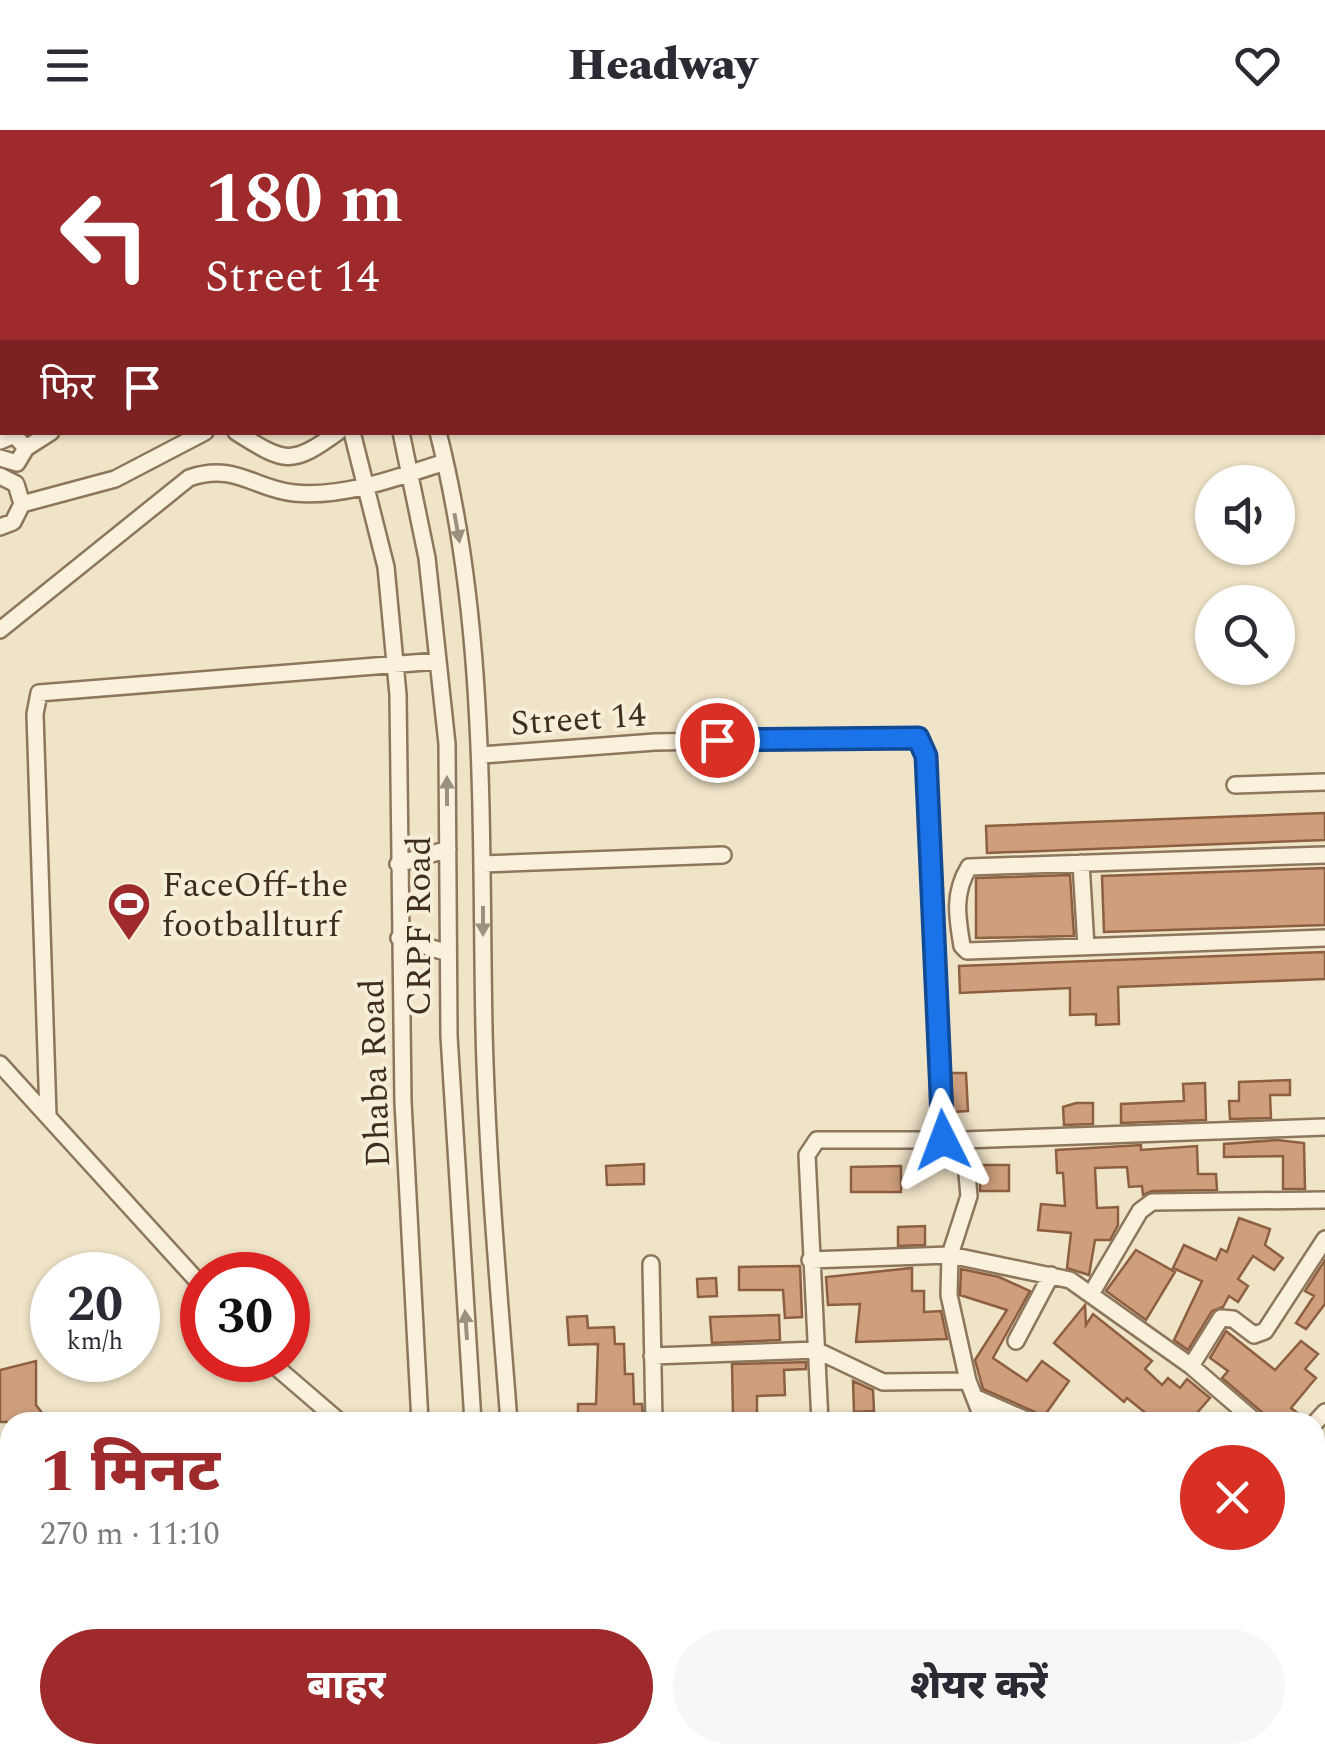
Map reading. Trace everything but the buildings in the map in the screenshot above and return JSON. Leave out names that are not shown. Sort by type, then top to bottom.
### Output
[{"type":"street","points":[[1,464],[17,463],[26,448],[46,435]]},
{"type":"street","points":[[22,504],[116,479],[199,435]]},
{"type":"street","points":[[240,435],[264,451],[288,459],[311,451],[334,435]]},
{"type":"street","name":"Dhaba Road","points":[[353,435],[386,567],[400,732],[398,864],[403,1102],[419,1412]]},
{"type":"street","name":"CRPF Road","points":[[402,435],[411,473],[447,744],[448,953],[472,1412]]},
{"type":"street","points":[[439,435],[462,556],[482,755],[484,1032],[507,1412]]},
{"type":"street","points":[[0,440],[18,436],[26,448]]},
{"type":"street","points":[[0,630],[190,478],[230,473],[287,492],[316,494],[445,462]]},
{"type":"street","points":[[0,527],[13,522],[22,504],[16,484],[1,464]]},
{"type":"street","points":[[48,1114],[34,714],[39,694],[438,661]]},
{"type":"street","name":"Street 14","points":[[482,755],[673,742],[918,738],[926,756],[943,1140]]},
{"type":"street","points":[[1234,785],[1325,782]]},
{"type":"street","points":[[398,864],[448,850]]},
{"type":"street","points":[[483,864],[723,855]]},
{"type":"street","points":[[1325,855],[969,867],[957,886],[962,946],[967,951],[1325,938]]},
{"type":"street","points":[[1081,863],[1086,946]]},
{"type":"street","points":[[399,938],[448,953]]},
{"type":"street","points":[[0,1064],[180,1261]]},
{"type":"street","points":[[819,1412],[808,1154],[817,1140],[964,1140],[1325,1127]]},
{"type":"street","points":[[964,1140],[968,1196],[950,1255],[949,1294],[968,1381],[981,1412]]},
{"type":"street","points":[[1091,1294],[1140,1211],[1152,1202],[1325,1200]]},
{"type":"street","points":[[1192,1366],[1221,1318],[1233,1319],[1254,1335],[1265,1332],[1325,1239]]},
{"type":"street","points":[[810,1260],[950,1255],[1051,1274],[1091,1294],[1192,1366],[1245,1412]]},
{"type":"street","points":[[651,1264],[654,1412]]},
{"type":"street","points":[[1016,1341],[1051,1274]]},
{"type":"street","points":[[652,1356],[816,1350],[883,1382],[968,1381]]},
{"type":"street","points":[[294,1382],[328,1412]]},
{"type":"street","points":[[978,1399],[1007,1412]]},
{"type":"place","name":"FaceOff-the footballturf","points":[[129,942]]},
{"type":"route","points":[[717,740],[918,738],[926,756],[943,1140]]}]
